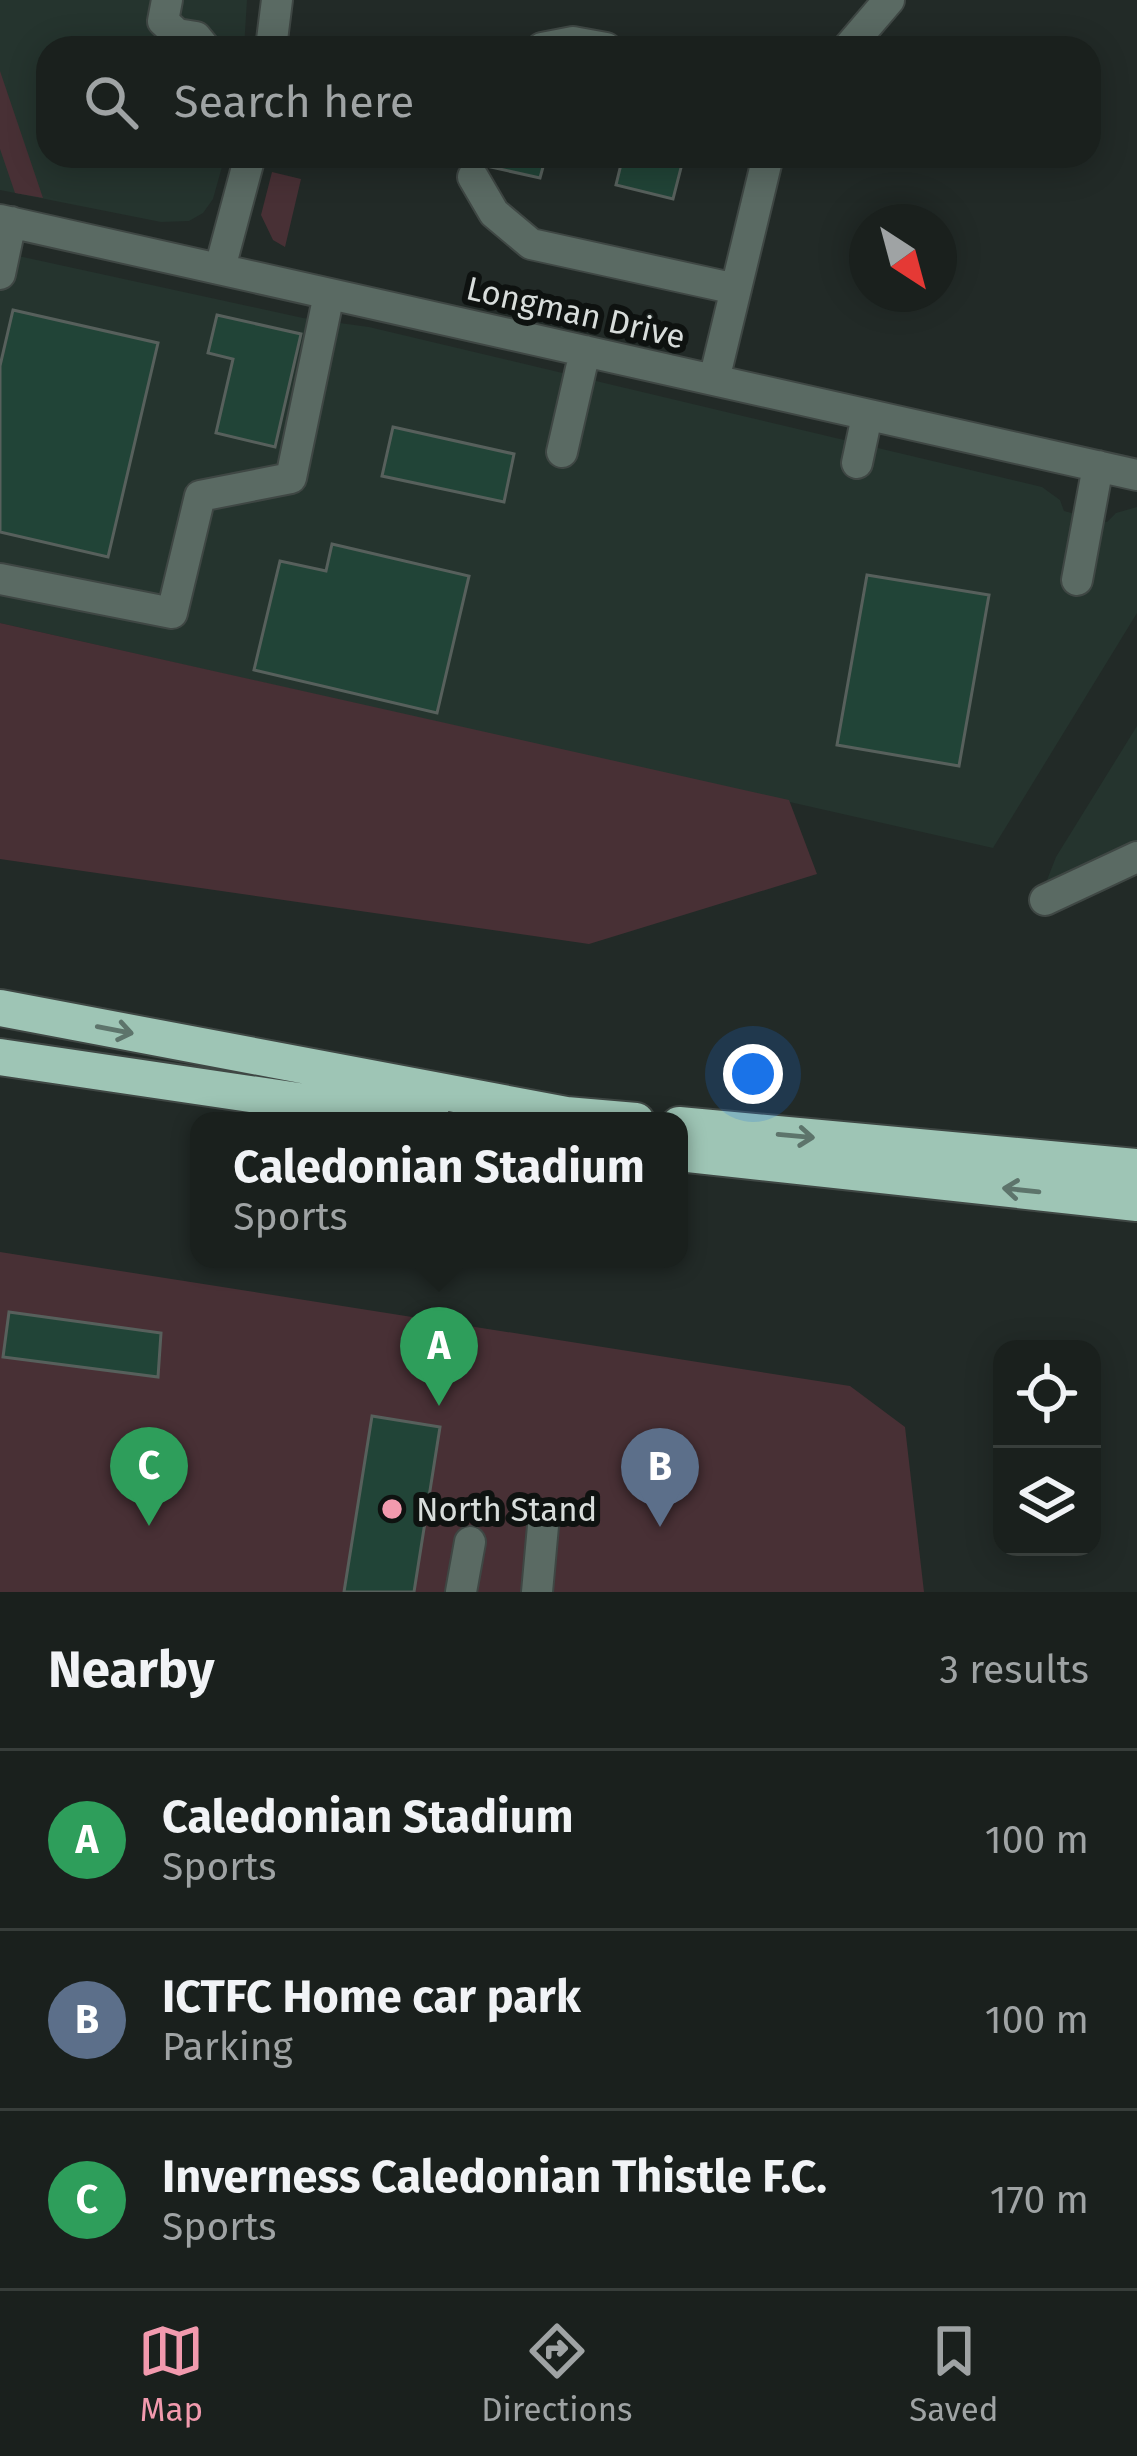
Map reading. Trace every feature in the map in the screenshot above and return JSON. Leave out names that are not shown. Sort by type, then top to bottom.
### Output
[{"type":"highway","points":[[12,1008],[556,1112]]},
{"type":"highway","points":[[0,1057],[372,1112]]},
{"type":"highway","points":[[688,1126],[1137,1167]]},
{"type":"highway","points":[[688,1154],[1137,1203]]},
{"type":"street","points":[[167,0],[163,21],[177,34],[190,36]]},
{"type":"street","points":[[273,36],[277,0]]},
{"type":"street","points":[[858,36],[889,0]]},
{"type":"street","points":[[220,268],[247,168]]},
{"type":"street","points":[[714,380],[765,168]]},
{"type":"street","points":[[473,177],[494,213],[531,244],[736,289]]},
{"type":"street","points":[[0,274],[5,221]]},
{"type":"street","name":"Longman Drive","points":[[5,221],[1137,475]]},
{"type":"street","points":[[0,579],[172,614],[200,496],[291,478],[329,294]]},
{"type":"street","points":[[562,452],[584,351]]},
{"type":"street","points":[[857,464],[867,416]]},
{"type":"street","points":[[1077,580],[1098,466]]},
{"type":"street","points":[[1045,900],[1137,857]]},
{"type":"street","points":[[537,1592],[544,1515]]},
{"type":"street","points":[[461,1592],[470,1542]]},
{"type":"shaded area","points":[[0,0],[247,0],[245,36],[36,36],[36,168],[222,168],[213,199],[203,213],[189,221],[161,222],[0,190]]},
{"type":"shaded area","points":[[0,71],[43,198],[15,193],[0,149]]},
{"type":"shaded area","points":[[272,172],[301,179],[285,247],[273,240],[261,215]]},
{"type":"shaded area","points":[[0,252],[303,318],[369,327],[1042,487],[1060,500],[1064,511],[1107,522],[1116,513],[1137,507],[1137,613],[993,848],[0,623]]},
{"type":"shaded area","points":[[0,623],[789,800],[817,874],[589,944],[0,859]]},
{"type":"shaded area","points":[[1137,726],[1137,848],[1045,885],[1056,857]]},
{"type":"shaded area","points":[[0,1252],[850,1386],[905,1427],[924,1592],[0,1592]]},
{"type":"building","points":[[495,168],[543,168],[540,178]]},
{"type":"building","points":[[620,168],[681,168],[673,199],[616,185]]},
{"type":"building","points":[[13,310],[158,343],[108,557],[0,532],[0,366]]},
{"type":"building","points":[[217,315],[301,334],[275,447],[216,433],[233,359],[208,353]]},
{"type":"building","points":[[393,427],[514,454],[504,502],[382,476]]},
{"type":"building","points":[[332,544],[469,576],[437,713],[254,670],[280,561],[326,571]]},
{"type":"building","points":[[867,575],[989,595],[959,766],[837,745]]},
{"type":"building","points":[[9,1312],[161,1333],[158,1377],[3,1357]]},
{"type":"building","name":"North Stand","points":[[372,1416],[440,1427],[414,1592],[344,1592]]},
{"type":"place","name":"Caledonian Stadium","points":[[439,1406]]},
{"type":"place","name":"North Stand","points":[[392,1509]]},
{"type":"place","name":"Inverness Caledonian Thistle F.C.","points":[[149,1526]]},
{"type":"place","name":"ICTFC Home car park","points":[[660,1527]]}]
